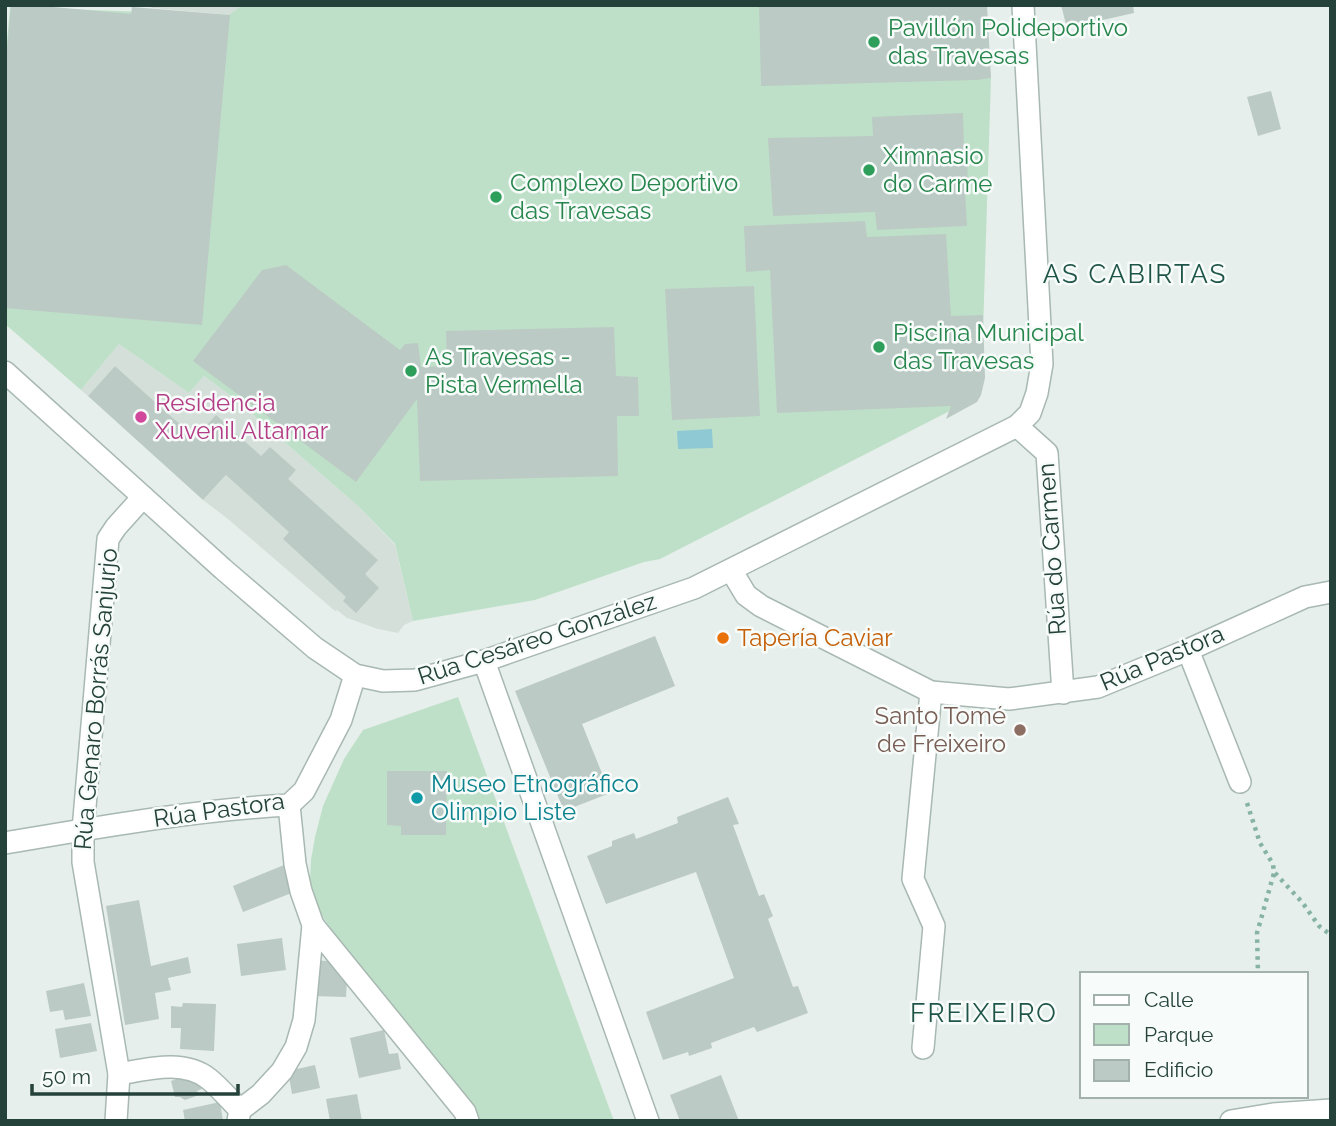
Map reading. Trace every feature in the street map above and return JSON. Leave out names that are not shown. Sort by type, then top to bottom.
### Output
[{"type":"street","points":[[1017,426],[1030,413],[1042,364],[1023,5]]},
{"type":"street","name":"Rúa Cesáreo González","points":[[5,372],[315,648],[355,675],[383,681],[415,680],[484,661],[694,587],[1017,426]]},
{"type":"street","name":"Rúa do Carmen","points":[[1017,426],[1046,453],[1063,693]]},
{"type":"street","name":"Rúa Genaro Borrás Sanjurjo","points":[[116,1121],[119,1074],[83,862],[83,830],[108,539],[144,497]]},
{"type":"street","name":"Rúa Pastora","points":[[731,570],[746,595],[761,606],[931,692],[1009,699],[1098,687],[1188,650],[1304,597],[1331,592]]},
{"type":"street","points":[[1188,650],[1240,782]]},
{"type":"street","points":[[484,661],[648,1121]]},
{"type":"street","name":"Rúa Pastora","points":[[5,843],[244,807],[289,805],[304,791],[341,720],[355,675]]},
{"type":"street","points":[[923,1048],[934,926],[913,879],[931,692]]},
{"type":"street","points":[[289,805],[295,864],[313,925],[465,1112],[468,1121]]},
{"type":"street","points":[[119,1074],[173,1067],[195,1071],[208,1078],[239,1115],[282,1071],[296,1047],[304,1020],[313,925]]},
{"type":"street","points":[[1230,1121],[1273,1114],[1331,1110]]},
{"type":"path","points":[[1240,782],[1260,844],[1273,864],[1275,873],[1257,933],[1258,972]]},
{"type":"path","points":[[1275,873],[1302,902],[1319,926],[1331,935]]},
{"type":"shaded area","points":[[149,5],[243,5],[230,15],[152,8]]},
{"type":"shaded area","points":[[119,344],[189,393],[204,376],[234,398],[358,506],[395,545],[413,621],[404,625],[398,633],[347,618],[335,611],[203,500],[230,471],[115,366],[88,396],[81,390]]},
{"type":"green space","name":"Complexo Deportivo das Travesas","points":[[243,5],[981,5],[991,78],[981,395],[660,559],[644,562],[535,600],[413,621],[395,544],[358,506],[234,398],[204,376],[189,393],[119,344],[81,390],[5,324],[5,64],[10,7],[229,15]]},
{"type":"green space","points":[[458,697],[614,1121],[474,1121],[339,940],[322,916],[315,900],[310,880],[311,860],[323,806],[344,759],[363,730]]},
{"type":"water","points":[[712,429],[713,448],[678,449],[677,431]]},
{"type":"building","points":[[11,5],[131,14],[132,7],[230,15],[202,325],[5,308],[5,71]]},
{"type":"building","name":"Pavillón Polideportivo das Travesas","points":[[759,5],[987,5],[991,78],[761,86]]},
{"type":"building","points":[[1061,5],[1133,5],[1134,13],[1067,28]]},
{"type":"building","points":[[1271,91],[1281,129],[1258,136],[1247,97]]},
{"type":"building","name":"Ximnasio do Carme","points":[[963,113],[964,149],[967,148],[967,226],[877,230],[875,212],[773,216],[768,138],[873,136],[872,117]]},
{"type":"building","name":"Piscina Municipal das Travesas","points":[[865,221],[867,237],[946,234],[951,316],[983,315],[985,378],[981,395],[977,402],[946,419],[951,406],[777,413],[770,270],[746,272],[744,226]]},
{"type":"building","name":"As Travesas - Pista Vermella","points":[[286,265],[400,350],[405,344],[418,343],[421,367],[447,366],[446,331],[614,327],[616,376],[638,377],[639,416],[617,416],[618,476],[420,481],[417,399],[356,482],[193,361],[262,270]]},
{"type":"building","points":[[754,286],[760,416],[672,420],[665,289]]},
{"type":"building","points":[[115,366],[195,438],[216,415],[261,456],[270,447],[296,470],[288,479],[378,560],[365,574],[379,588],[356,613],[343,601],[346,597],[283,539],[289,532],[226,475],[203,500],[88,396]]},
{"type":"building","points":[[655,636],[675,686],[582,724],[610,793],[564,811],[515,691]]},
{"type":"building","name":"Museo Etnográfico Olimpio Liste","points":[[387,771],[447,771],[446,835],[401,835],[401,826],[387,825]]},
{"type":"building","points":[[728,797],[739,824],[733,825],[759,896],[764,894],[773,916],[768,919],[793,987],[798,986],[808,1013],[757,1032],[754,1027],[711,1043],[712,1048],[689,1056],[688,1052],[663,1060],[646,1012],[734,978],[696,872],[606,904],[587,856],[612,846],[612,841],[634,833],[636,839],[678,823],[677,817]]},
{"type":"building","points":[[284,865],[294,892],[243,912],[233,886]]},
{"type":"building","points":[[139,900],[151,966],[188,957],[191,973],[168,978],[171,990],[155,993],[159,1019],[125,1025],[106,906]]},
{"type":"building","points":[[282,938],[286,970],[241,976],[237,944]]},
{"type":"building","points":[[313,960],[342,962],[341,979],[347,980],[346,997],[311,996]]},
{"type":"building","points":[[84,983],[91,1016],[65,1020],[63,1010],[50,1012],[46,991]]},
{"type":"building","points":[[183,1003],[216,1004],[214,1051],[180,1049],[181,1028],[171,1028],[171,1006],[182,1007]]},
{"type":"building","points":[[91,1023],[97,1051],[60,1058],[55,1029]]},
{"type":"building","points":[[384,1030],[389,1054],[398,1053],[401,1069],[359,1078],[350,1038]]},
{"type":"building","points":[[315,1065],[320,1088],[292,1094],[288,1071]]},
{"type":"building","points":[[190,1074],[204,1088],[197,1091],[199,1095],[185,1100],[175,1097],[171,1081]]},
{"type":"building","points":[[721,1075],[739,1121],[680,1121],[670,1095]]},
{"type":"building","points":[[357,1094],[362,1121],[330,1121],[326,1099]]},
{"type":"building","points":[[220,1102],[223,1121],[185,1121],[183,1110]]},
{"type":"place","name":"Pavillón Polideportivo das Travesas","points":[[874,42]]},
{"type":"place","name":"Ximnasio do Carme","points":[[869,170]]},
{"type":"place","name":"Complexo Deportivo das Travesas","points":[[496,197]]},
{"type":"place","name":"Piscina Municipal das Travesas","points":[[879,347]]},
{"type":"place","name":"As Travesas - Pista Vermella","points":[[411,371]]},
{"type":"place","name":"Residencia Xuvenil Altamar","points":[[141,417]]},
{"type":"place","name":"Tapería Caviar","points":[[723,638]]},
{"type":"place","name":"Santo Tomé de Freixeiro","points":[[1020,730]]},
{"type":"place","name":"Museo Etnográfico Olimpio Liste","points":[[417,798]]},
{"type":"district","name":"AS CABIRTAS","points":[[1135,274]]},
{"type":"district","name":"FREIXEIRO","points":[[984,1013]]}]
